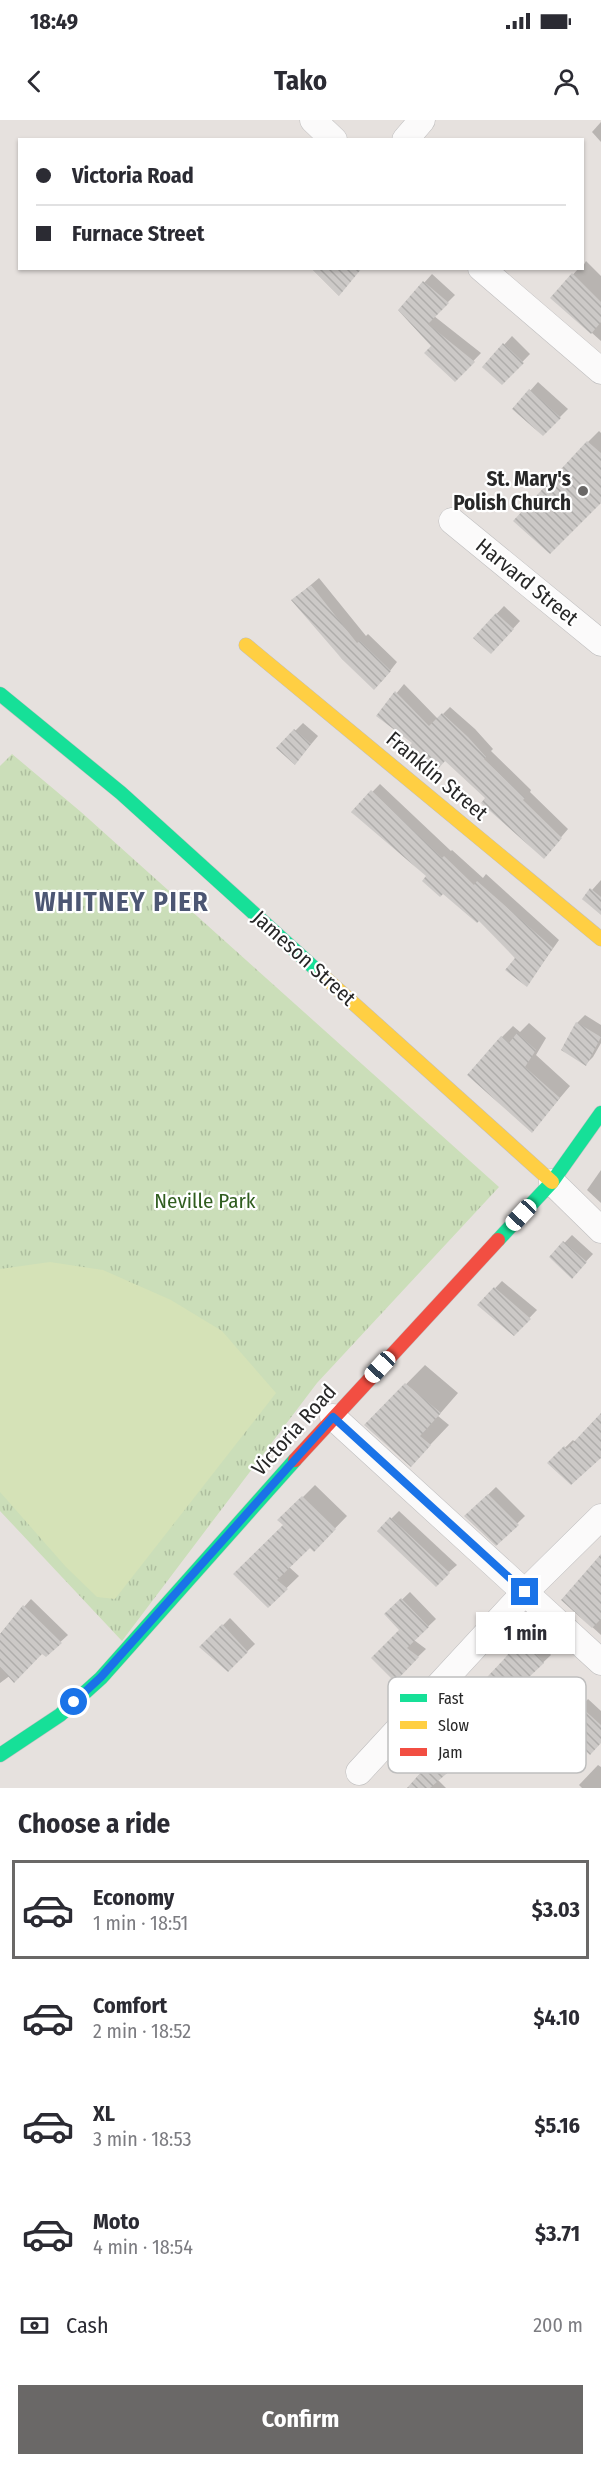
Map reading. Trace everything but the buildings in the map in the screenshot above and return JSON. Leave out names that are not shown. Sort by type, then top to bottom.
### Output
[{"type":"street","points":[[312,120],[332,138]]},
{"type":"street","points":[[407,138],[422,120]]},
{"type":"street","points":[[483,270],[601,371]]},
{"type":"street","name":"Harvard Street","points":[[452,521],[601,643]]},
{"type":"street","name":"Franklin Street","points":[[246,645],[601,939]]},
{"type":"street","name":"Jameson Street","points":[[0,694],[121,793],[552,1182],[601,1230]]},
{"type":"street","name":"Victoria Road","points":[[0,1755],[60,1715],[101,1677],[333,1417],[552,1182],[601,1113]]},
{"type":"street","points":[[333,1417],[601,1662]]},
{"type":"street","points":[[446,1677],[525,1592],[601,1517]]},
{"type":"street","points":[[358,1772],[388,1740]]},
{"type":"green space","name":"Neville Park","points":[[12,754],[81,812],[499,1187],[317,1383],[122,1641],[0,1511],[0,766]]},
{"type":"green space","points":[[50,1262],[103,1270],[171,1300],[222,1331],[276,1393],[115,1599],[97,1597],[66,1567],[0,1492],[0,1269]]},
{"type":"traffic: fast","points":[[0,694],[121,793],[322,975]]},
{"type":"traffic: fast","points":[[498,1240],[552,1182],[601,1113]]},
{"type":"traffic: fast","points":[[0,1755],[60,1715],[101,1678],[295,1460]]},
{"type":"traffic: slow","points":[[246,645],[601,939]]},
{"type":"traffic: slow","points":[[322,975],[552,1182]]},
{"type":"traffic: jam","points":[[295,1460],[498,1240]]},
{"type":"place","name":"St. Mary's Polish Church","points":[[583,491]]},
{"type":"district","name":"WHITNEY PIER","points":[[122,902]]},
{"type":"route","points":[[74,1702],[101,1677],[333,1417],[525,1592]]}]
